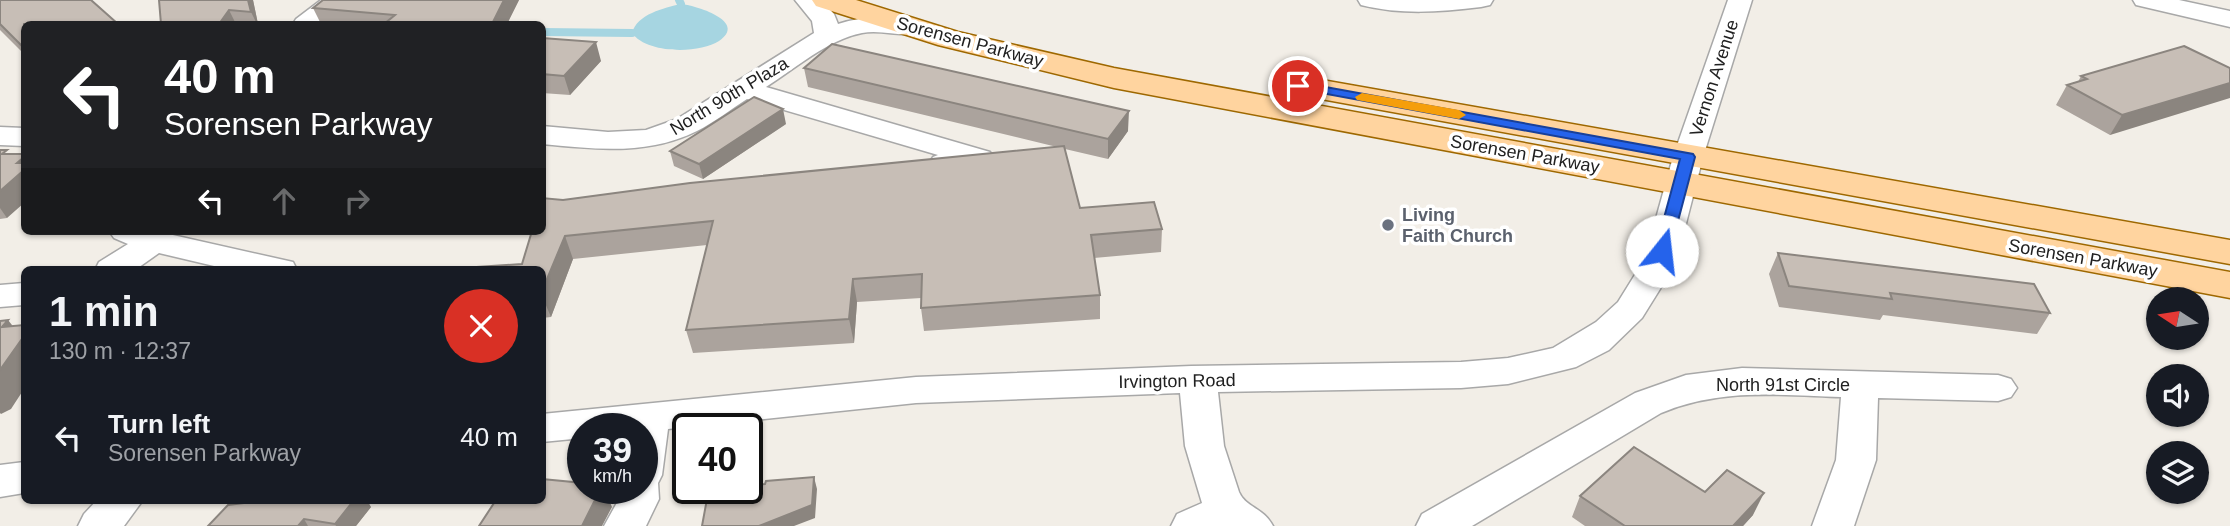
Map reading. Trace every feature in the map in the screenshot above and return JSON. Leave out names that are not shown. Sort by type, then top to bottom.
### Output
[{"type":"main road","name":"Sorensen Parkway","points":[[826,0],[912,14],[1003,53],[1114,78],[1684,170],[2230,252]]},
{"type":"main road","name":"Sorensen Parkway","points":[[1684,170],[2230,285]]},
{"type":"street","points":[[309,21],[337,0]]},
{"type":"street","points":[[807,0],[825,19],[827,36]]},
{"type":"street","points":[[1370,0],[1422,6],[1481,0]]},
{"type":"street","name":"Vernon Avenue","points":[[1684,170],[1740,0]]},
{"type":"street","points":[[2145,0],[2230,19]]},
{"type":"street","name":"North 90th Plaza","points":[[546,135],[608,141],[650,139],[687,125],[827,36],[912,14]]},
{"type":"street","points":[[744,89],[979,158],[911,167]]},
{"type":"street","points":[[0,136],[21,137]]},
{"type":"street","name":"Irvington Road","points":[[658,415],[916,390],[1198,379],[1403,378],[1483,374],[1563,358],[1609,331],[1630,310],[1642,292],[1662,251],[1684,170]]},
{"type":"street","points":[[115,266],[140,237],[228,263],[251,266]]},
{"type":"street","points":[[0,296],[21,294]]},
{"type":"street","points":[[1198,379],[1206,459],[1223,521]]},
{"type":"street","name":"North 91st Circle","points":[[1437,526],[1648,403],[1686,387],[1742,381],[1998,388]]},
{"type":"street","points":[[1833,526],[1856,460],[1860,384]]},
{"type":"street","name":"Irvington Road","points":[[546,428],[567,425]]},
{"type":"street","points":[[0,481],[21,478]]},
{"type":"street","points":[[99,526],[119,504]]},
{"type":"street","points":[[625,526],[636,504]]},
{"type":"water","points":[[681,4],[716,15],[728,27],[727,34],[710,45],[674,50],[649,45],[632,33],[639,21],[645,17]]},
{"type":"building","points":[[0,0],[91,0],[115,21],[21,21],[21,45],[0,24]]},
{"type":"building","points":[[159,0],[248,0],[251,12],[229,10],[221,21],[161,21]]},
{"type":"building","points":[[323,0],[504,0],[494,21],[388,21],[395,15],[313,8]]},
{"type":"building","points":[[546,38],[596,42],[564,76],[546,74]]},
{"type":"building","points":[[832,44],[1129,111],[1108,139],[804,68]]},
{"type":"building","points":[[2184,46],[2230,68],[2230,83],[2122,115],[2067,85],[2087,79],[2081,76]]},
{"type":"building","points":[[754,97],[783,109],[699,164],[670,151]]},
{"type":"building","points":[[1064,146],[1080,208],[1154,202],[1162,229],[1091,235],[1100,295],[921,308],[922,274],[853,279],[849,319],[686,330],[713,221],[565,236],[546,281],[546,266],[492,266],[522,264],[531,235],[546,235],[546,198],[563,200],[690,183]]},
{"type":"building","points":[[0,150],[7,150],[2,154],[21,154],[21,160],[17,163],[21,163],[21,173],[0,191]]},
{"type":"building","points":[[1778,253],[2034,284],[2050,313],[1890,293],[1892,299],[1789,286]]},
{"type":"building","points":[[8,320],[2,327],[21,325],[21,340],[0,370],[0,321]]},
{"type":"building","points":[[1634,447],[1705,492],[1727,470],[1764,493],[1733,526],[1625,526],[1580,496]]},
{"type":"building","points":[[814,477],[812,505],[759,526],[702,526],[706,504],[763,504],[763,484],[766,481]]},
{"type":"building","points":[[546,479],[567,481],[567,504],[593,504],[582,526],[479,526],[493,504],[546,504]]},
{"type":"building","points":[[351,504],[335,524],[304,519],[298,526],[208,526],[228,505]]},
{"type":"waterway","points":[[679,0],[681,4]]},
{"type":"waterway","points":[[546,32],[632,33]]},
{"type":"slow traffic","points":[[1362,97],[1459,115]]},
{"type":"place","name":"Living Faith Church","points":[[1388,225]]},
{"type":"route","points":[[1298,86],[1688,157],[1662,251]]}]
